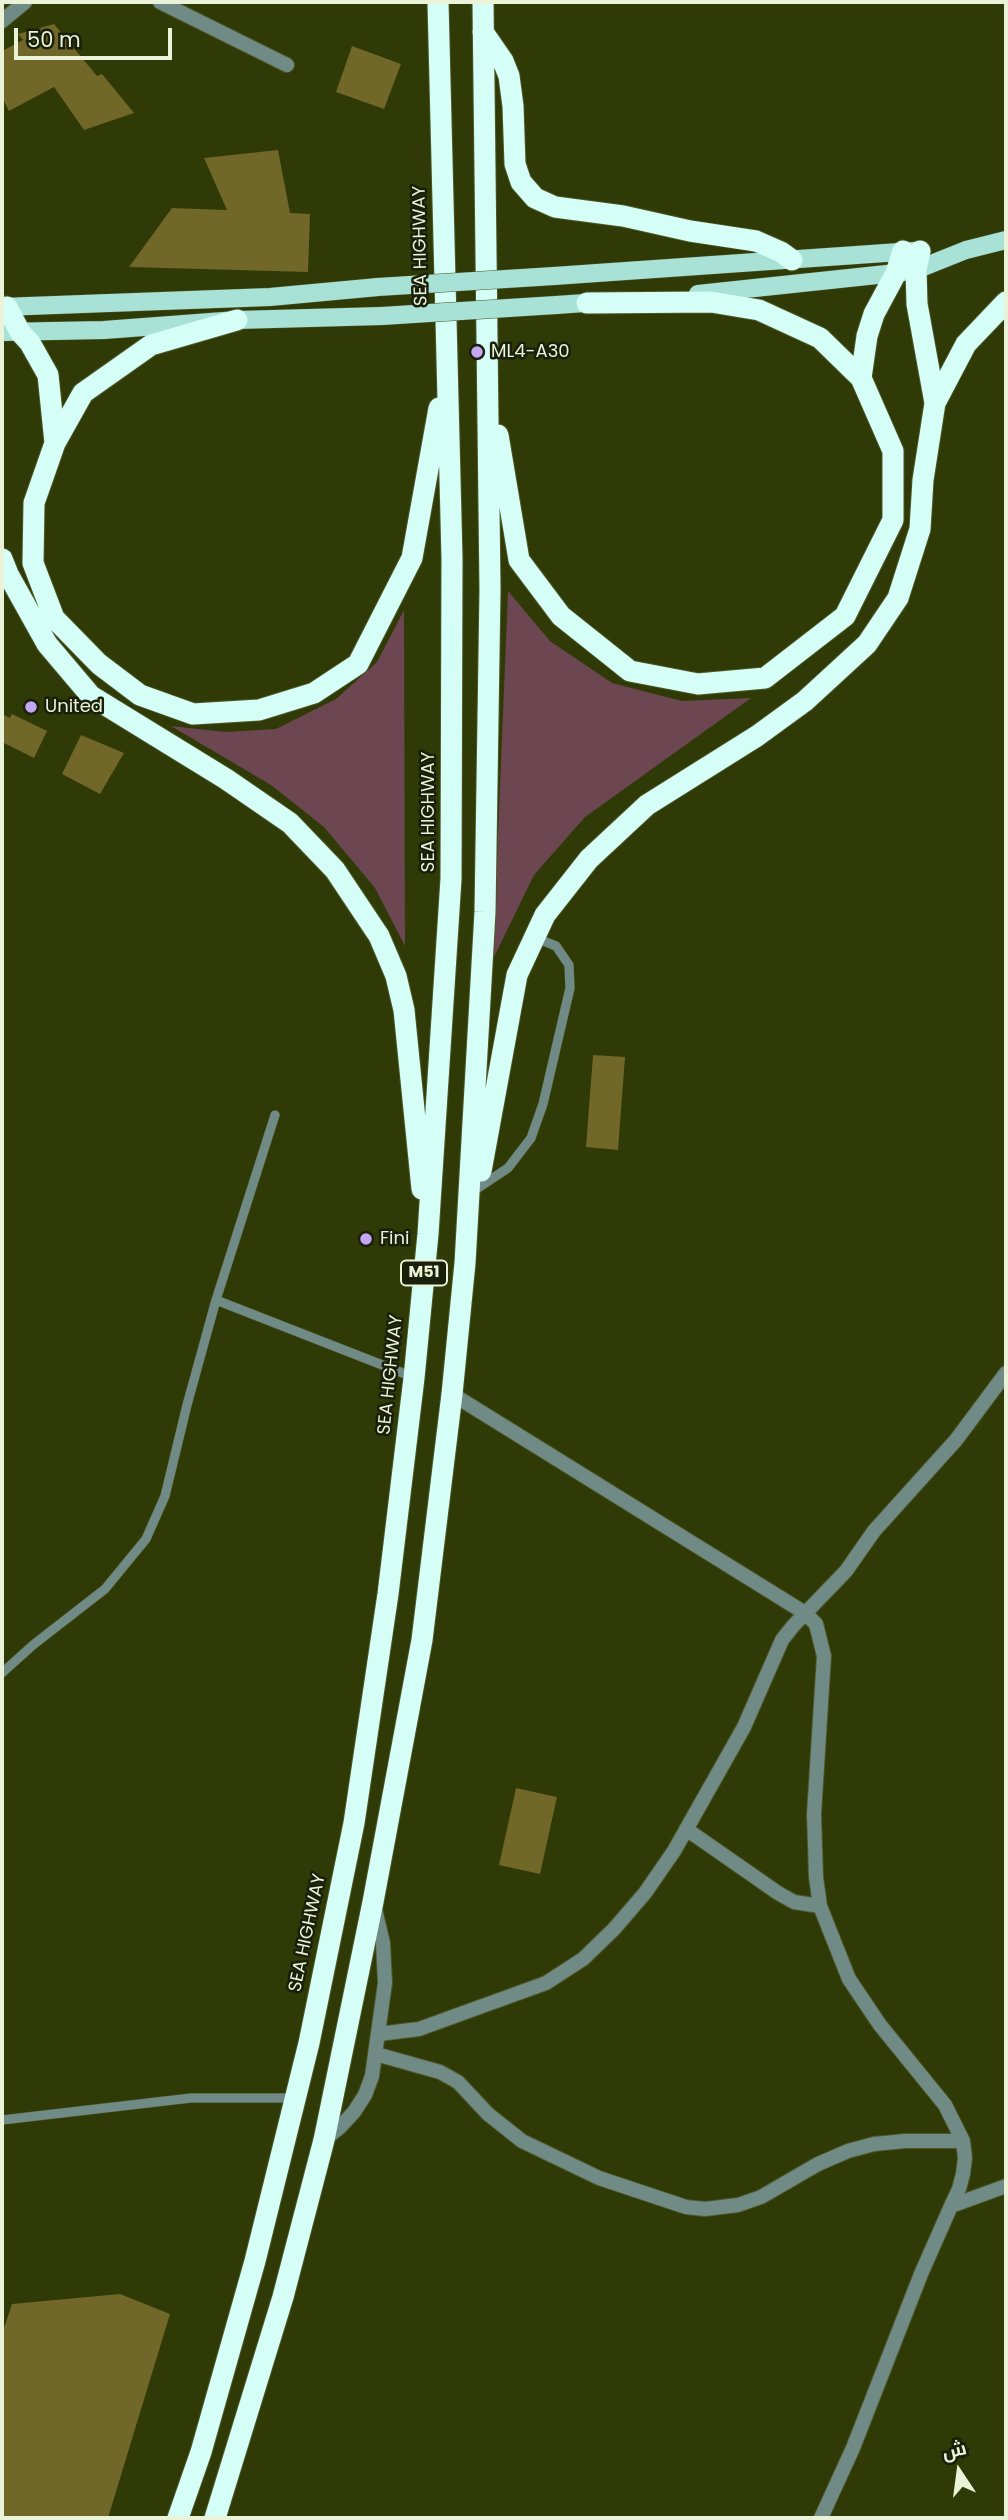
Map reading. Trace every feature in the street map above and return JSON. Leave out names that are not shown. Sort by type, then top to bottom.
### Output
[{"type":"highway","name":"SEA HIGHWAY","points":[[178,2518],[201,2452],[252,2273],[295,2098],[354,1823],[388,1594],[414,1378],[428,1234],[452,879],[452,558],[438,2]]},
{"type":"highway","name":"M51","points":[[215,2518],[283,2297],[324,2140],[373,1902],[422,1640],[452,1394],[465,1263],[485,899],[491,590],[483,2]]},
{"type":"highway","points":[[483,32],[503,61],[509,76],[515,164],[521,182],[535,198],[555,207],[623,216],[690,231],[756,241],[792,260]]},
{"type":"highway","points":[[860,378],[867,336],[874,314],[908,261]]},
{"type":"highway","points":[[908,261],[935,403]]},
{"type":"highway","points":[[488,378],[519,560],[561,616],[629,671],[698,684],[765,678],[845,616],[892,520],[893,451],[860,378],[820,338],[759,310],[711,302],[587,303]]},
{"type":"highway","points":[[465,1263],[517,975],[545,915],[589,859],[647,805],[786,715],[867,645],[898,598],[920,529],[923,480],[935,403],[966,344],[1006,302]]},
{"type":"highway","points":[[4,307],[11,332],[30,343],[48,375],[55,443]]},
{"type":"highway","points":[[237,320],[151,345],[83,393],[55,443],[34,503],[33,563],[54,618],[99,664],[140,695],[193,714],[259,710],[314,693],[358,664],[412,558],[446,364]]},
{"type":"highway","points":[[2,559],[47,644],[91,696],[226,779],[290,823],[335,870],[379,936],[396,976],[404,1010],[428,1234]]},
{"type":"main road","points":[[11,332],[104,330],[237,320],[383,316],[736,292],[966,250],[1006,240]]},
{"type":"main road","points":[[4,307],[270,297],[792,260],[908,261]]},
{"type":"street","points":[[2,21],[25,2]]},
{"type":"street","points":[[160,2],[287,65]]},
{"type":"street","points":[[379,2034],[438,2022],[473,2007],[526,1991],[565,1972],[599,1945],[660,1872],[744,1727],[774,1655],[788,1633],[846,1571],[874,1531],[973,1420],[1006,1373]]},
{"type":"street","points":[[452,1394],[805,1613],[816,1624],[824,1656],[814,1814],[816,1877],[820,1906],[841,1963],[853,1985],[880,2025],[945,2105],[963,2141],[965,2158],[959,2189],[920,2274],[853,2448],[821,2518]]},
{"type":"street","points":[[686,1829],[778,1893],[794,1902],[820,1906]]},
{"type":"street","points":[[324,2140],[354,2112],[365,2095],[372,2076],[384,2003],[385,1964],[373,1902]]},
{"type":"street","points":[[376,2054],[440,2072],[458,2082],[488,2114],[522,2141],[599,2178],[686,2207],[713,2209],[738,2205],[761,2197],[818,2164],[848,2151],[874,2144],[963,2141]]},
{"type":"street","points":[[951,2206],[1006,2186]]},
{"type":"lane","points":[[478,1188],[508,1167],[531,1138],[570,988],[569,965],[556,947],[535,937]]},
{"type":"lane","points":[[2,1673],[105,1588],[146,1539],[164,1496],[216,1300],[275,1115]]},
{"type":"lane","points":[[216,1300],[414,1378]]},
{"type":"lane","points":[[2,2120],[191,2098],[295,2098]]},
{"type":"shaded area","points":[[508,591],[550,641],[612,683],[682,701],[751,698],[585,817],[534,875],[493,959]]},
{"type":"shaded area","points":[[404,610],[405,946],[375,888],[324,827],[271,785],[171,726],[225,732],[276,729],[336,699],[377,662]]},
{"type":"building","points":[[54,24],[97,76],[102,74],[134,113],[84,130],[54,87],[9,111],[2,97],[2,51],[23,40],[18,34]]},
{"type":"building","points":[[352,46],[401,64],[384,109],[336,92]]},
{"type":"building","points":[[278,150],[290,213],[310,214],[308,272],[129,267],[172,208],[227,210],[204,158]]},
{"type":"building","points":[[2,714],[10,718],[12,714],[47,731],[34,758],[2,742]]},
{"type":"building","points":[[81,735],[124,753],[100,794],[62,774]]},
{"type":"building","points":[[593,1055],[625,1057],[618,1150],[586,1147]]},
{"type":"building","points":[[516,1788],[557,1797],[540,1874],[499,1865]]},
{"type":"building","points":[[120,2294],[170,2314],[108,2518],[2,2518],[2,2334],[12,2304]]},
{"type":"place","name":"ML4-A30","points":[[477,352]]},
{"type":"place","name":"United","points":[[31,707]]},
{"type":"place","name":"Fini","points":[[366,1239]]}]
